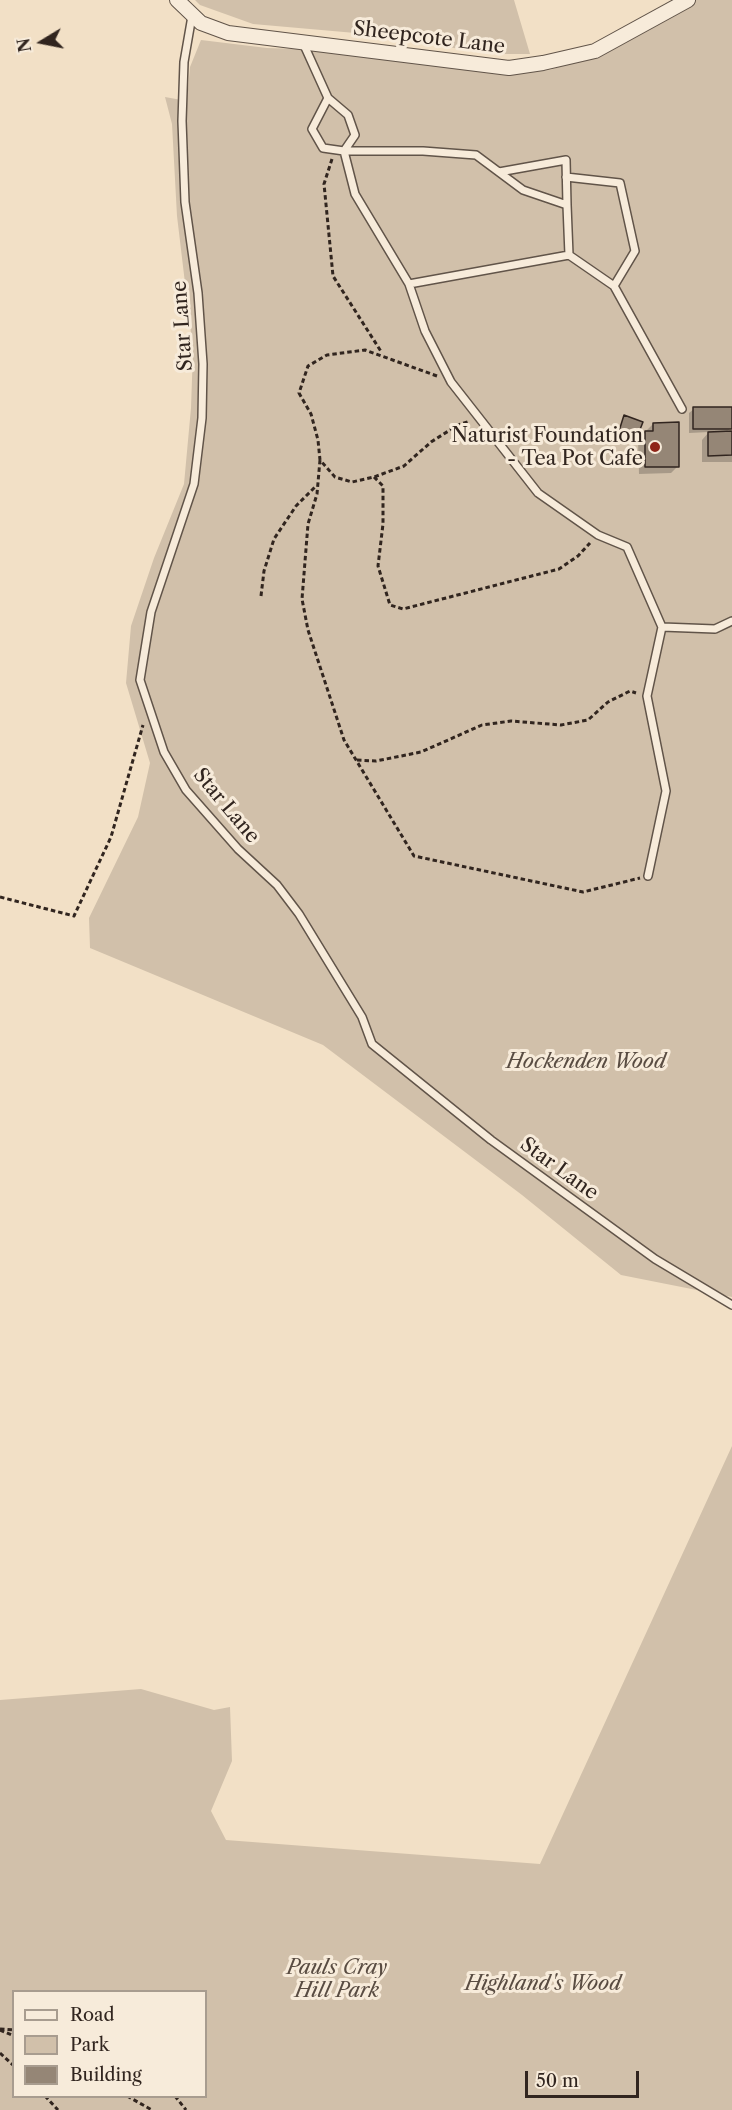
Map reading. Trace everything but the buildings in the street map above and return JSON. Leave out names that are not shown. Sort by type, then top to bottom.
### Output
[{"type":"street","name":"Sheepcote Lane","points":[[177,0],[201,23],[228,33],[304,45],[361,48],[508,68],[543,63],[595,51],[688,0]]},
{"type":"lane","name":"Star Lane","points":[[192,16],[184,62],[182,121],[185,202],[198,293],[203,352],[202,418],[194,484],[167,558],[143,651],[140,680],[148,710],[164,752],[186,790],[238,849],[277,885],[299,914],[362,1017],[372,1044],[491,1140],[635,1245],[732,1305]]},
{"type":"lane","points":[[304,45],[328,98],[348,116],[355,135],[344,151],[355,194],[409,284],[425,331],[451,382],[538,493],[598,535],[627,547],[662,627],[647,696],[666,791],[648,876]]},
{"type":"lane","points":[[328,98],[312,129],[323,148],[344,151],[423,151],[476,155],[523,190],[567,205]]},
{"type":"lane","points":[[499,172],[566,160],[569,255]]},
{"type":"lane","points":[[566,177],[620,183],[635,251],[614,286]]},
{"type":"lane","points":[[409,284],[569,255],[614,286],[682,409]]},
{"type":"lane","points":[[662,627],[715,629],[732,621]]},
{"type":"path","points":[[335,150],[324,184],[333,276],[383,354]]},
{"type":"path","points":[[451,382],[383,354],[365,350],[327,356],[308,366],[299,393],[311,414],[318,440],[320,460],[318,484],[308,524],[302,599],[308,630],[344,740],[414,856],[583,892],[648,876]]},
{"type":"path","points":[[320,460],[335,477],[343,480],[352,482],[374,477],[404,466],[431,442],[458,425],[481,418]]},
{"type":"path","points":[[374,477],[383,486],[384,501],[378,567],[390,605],[403,609],[559,568],[578,556],[598,535]]},
{"type":"path","points":[[261,596],[264,571],[274,539],[296,507],[318,484]]},
{"type":"path","points":[[356,760],[376,761],[421,752],[482,725],[511,721],[561,725],[588,720],[608,702],[630,691],[647,696]]},
{"type":"path","points":[[0,897],[74,916],[111,837],[134,750],[148,710]]},
{"type":"path","points":[[0,2053],[12,2064]]},
{"type":"path","points":[[46,2098],[58,2110]]},
{"type":"path","points":[[129,2098],[152,2110]]},
{"type":"path","points":[[177,2098],[186,2110]]},
{"type":"green space","points":[[195,0],[514,0],[530,54],[489,54],[378,35],[253,24],[200,5]]},
{"type":"green space","name":"Hockenden Wood","points":[[692,0],[732,0],[732,1297],[621,1275],[522,1195],[323,1045],[90,948],[89,918],[138,817],[150,763],[126,683],[131,626],[154,558],[184,484],[191,408],[193,350],[177,216],[172,124],[165,97],[187,101],[190,67],[201,40],[267,48],[363,51],[508,74],[550,70],[598,54]]},
{"type":"green space","name":"Highland's Wood","points":[[732,1446],[732,2110],[0,2110],[0,1700],[141,1689],[214,1710],[230,1707],[232,1761],[211,1811],[226,1840],[540,1864]]},
{"type":"place","name":"Naturist Foundation - Tea Pot Cafe","points":[[655,447]]},
{"type":"park label","name":"Pauls Cray Hill Park","points":[[337,1980]]}]
